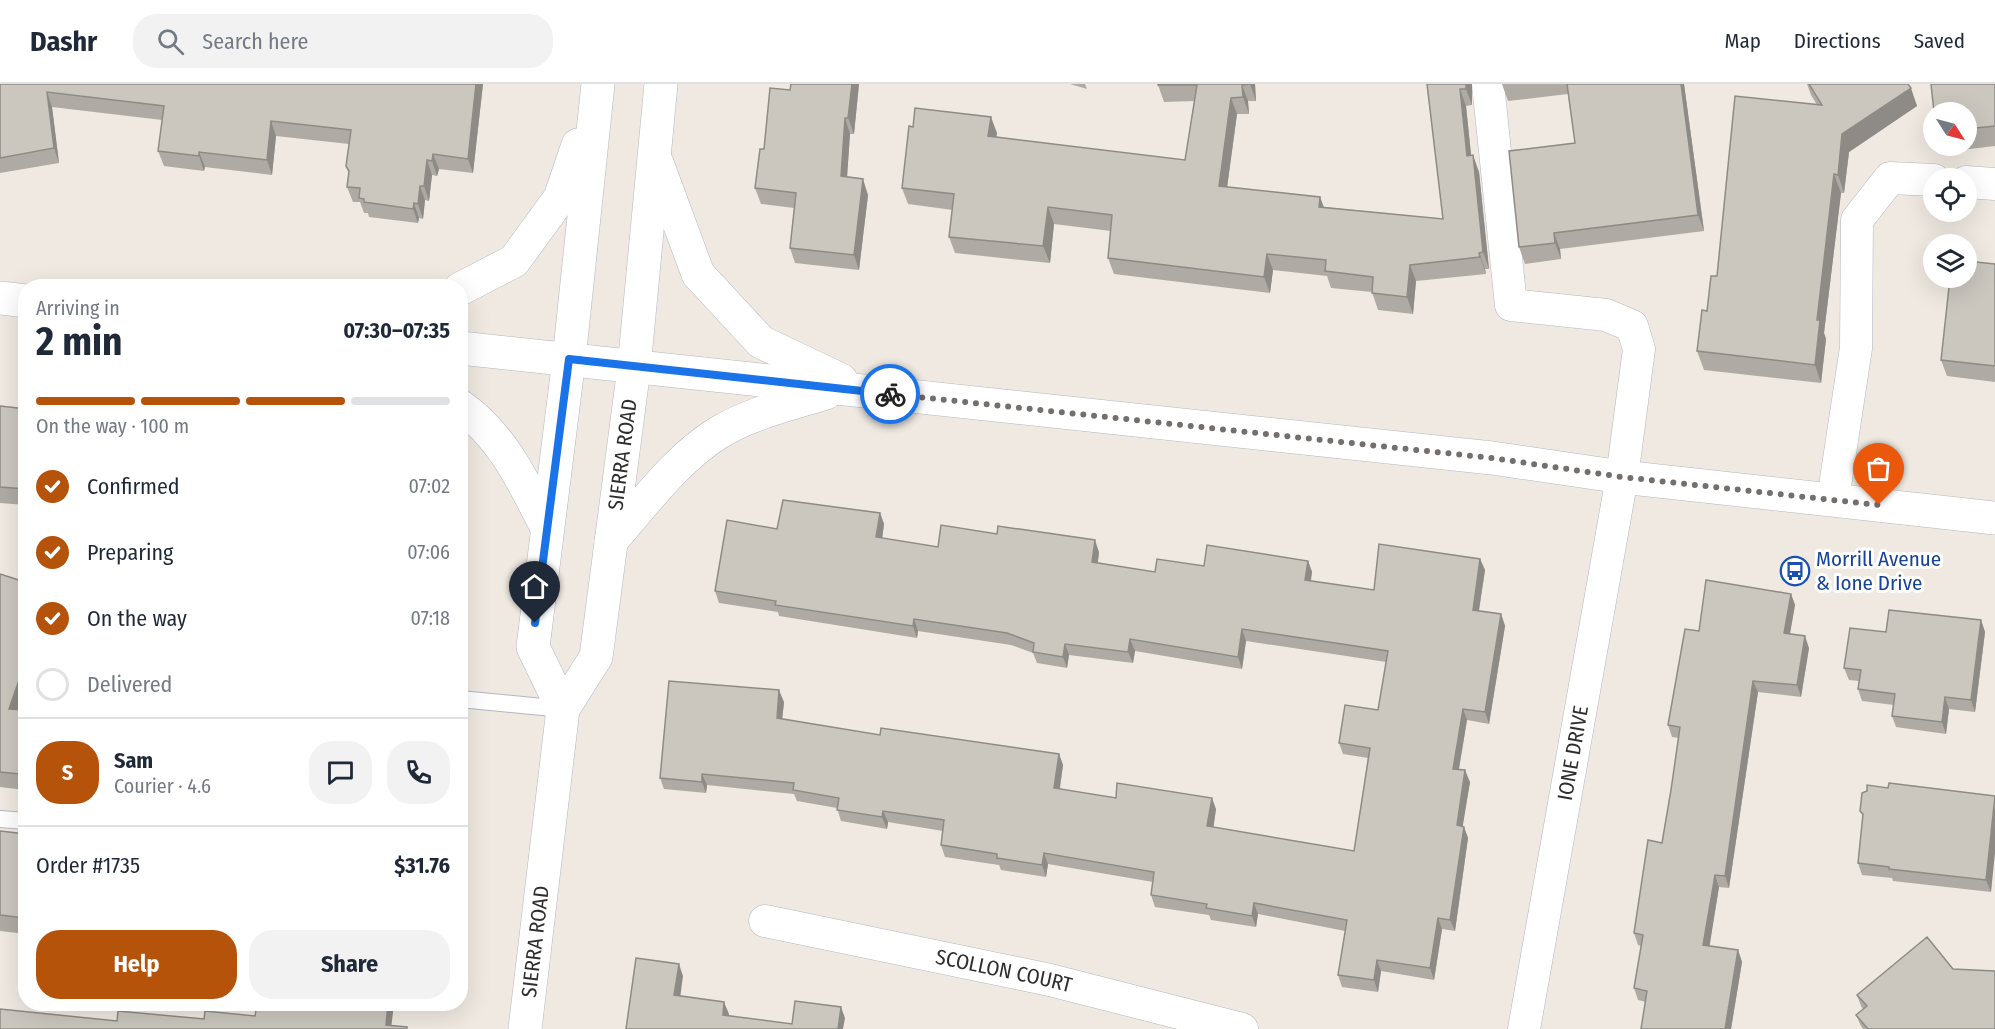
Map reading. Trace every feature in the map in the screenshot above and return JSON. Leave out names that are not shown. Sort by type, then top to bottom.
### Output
[{"type":"street","name":"SIERRA ROAD","points":[[525,1029],[563,709],[596,657],[634,368],[661,84]]},
{"type":"street","name":"IONE DRIVE","points":[[1488,84],[1512,305],[1606,315],[1632,326],[1639,349],[1622,477],[1524,1029]]},
{"type":"street","points":[[468,285],[514,261],[560,198],[598,87]]},
{"type":"street","points":[[563,709],[532,647],[569,359],[598,87]]},
{"type":"street","points":[[653,154],[698,274],[761,342],[851,389]]},
{"type":"street","points":[[1833,499],[1856,348],[1857,220],[1890,178],[1923,180]]},
{"type":"street","points":[[1977,183],[1995,184]]},
{"type":"street","points":[[0,298],[18,300]]},
{"type":"street","points":[[468,349],[1492,458],[1622,477],[1995,518]]},
{"type":"street","points":[[611,541],[687,456],[718,433],[750,417],[851,389]]},
{"type":"street","points":[[468,413],[494,436],[520,475],[547,528]]},
{"type":"street","name":"SCOLLON COURT","points":[[765,921],[1050,980],[1242,1029]]},
{"type":"lane","points":[[468,700],[563,709]]},
{"type":"lane","points":[[0,819],[18,820]]},
{"type":"building","points":[[0,84],[476,84],[468,159],[433,154],[432,161],[427,160],[424,186],[420,186],[418,204],[414,203],[413,209],[364,202],[364,199],[359,198],[360,188],[347,187],[349,171],[346,166],[351,130],[271,121],[267,160],[199,152],[199,156],[158,151],[164,106],[47,92],[54,148],[0,158]]},
{"type":"building","points":[[791,84],[852,84],[848,118],[845,118],[841,176],[863,179],[854,255],[790,248],[796,193],[755,188],[760,149],[764,149],[770,88],[790,90]]},
{"type":"building","points":[[1158,84],[1250,84],[1242,85],[1243,97],[1231,98],[1219,186],[1320,197],[1319,207],[1443,219],[1427,84],[1466,84],[1466,89],[1460,89],[1467,156],[1473,155],[1483,252],[1479,253],[1480,257],[1410,265],[1407,297],[1372,293],[1373,277],[1325,271],[1326,260],[1267,254],[1264,277],[1108,258],[1112,215],[1048,207],[1043,246],[949,237],[954,194],[902,188],[909,126],[913,127],[915,108],[991,117],[988,136],[1185,160],[1197,85]]},
{"type":"building","points":[[1567,84],[1681,84],[1698,215],[1554,233],[1555,243],[1519,247],[1509,151],[1575,143]]},
{"type":"building","points":[[1809,84],[1908,84],[1911,88],[1842,134],[1838,175],[1834,174],[1817,320],[1820,320],[1815,365],[1697,351],[1702,310],[1707,311],[1711,276],[1717,276],[1735,96],[1822,105]]},
{"type":"building","points":[[1931,84],[1995,84],[1995,126],[1977,128],[1977,102],[1933,102]]},
{"type":"building","points":[[1977,262],[1995,264],[1995,366],[1941,360],[1949,288],[1977,288]]},
{"type":"building","points":[[0,406],[18,408],[18,488],[0,487]]},
{"type":"building","points":[[783,500],[880,513],[876,537],[938,547],[941,525],[997,534],[998,526],[1095,540],[1092,562],[1155,572],[1157,559],[1204,566],[1207,545],[1308,561],[1305,580],[1374,590],[1379,544],[1480,559],[1473,610],[1501,614],[1485,712],[1463,709],[1453,769],[1465,770],[1457,825],[1464,827],[1450,920],[1438,918],[1430,968],[1377,960],[1374,980],[1338,975],[1347,920],[1254,903],[1252,916],[1206,908],[1207,904],[1151,895],[1154,872],[1044,853],[1042,865],[997,858],[997,854],[941,845],[944,820],[883,811],[882,817],[837,810],[839,798],[793,790],[794,783],[702,774],[702,782],[660,778],[669,681],[779,690],[777,718],[880,735],[881,728],[1059,754],[1054,788],[1116,798],[1117,783],[1212,798],[1207,826],[1354,851],[1370,748],[1339,743],[1345,705],[1378,710],[1388,651],[1242,629],[1238,657],[1130,639],[1128,652],[1065,644],[1063,657],[1033,652],[1034,643],[1007,633],[914,619],[913,626],[775,605],[776,601],[715,591],[727,520],[777,529]]},
{"type":"building","points":[[0,574],[18,580],[18,683],[9,709],[18,710],[18,774],[0,772]]},
{"type":"building","points":[[1706,580],[1791,594],[1784,633],[1805,636],[1797,685],[1753,681],[1725,876],[1715,875],[1703,945],[1738,950],[1725,1029],[1641,1029],[1647,991],[1634,988],[1643,935],[1634,933],[1648,840],[1662,843],[1671,790],[1680,727],[1668,725],[1685,629],[1699,631]]},
{"type":"building","points":[[1889,610],[1981,620],[1971,700],[1945,697],[1942,722],[1892,716],[1895,694],[1858,689],[1861,670],[1844,668],[1850,628],[1886,632]]},
{"type":"building","points":[[1889,783],[1995,796],[1986,880],[1889,869],[1889,867],[1858,863],[1863,814],[1860,811],[1862,793],[1867,791],[1867,785],[1888,788]]},
{"type":"building","points":[[0,831],[18,833],[18,917],[0,915]]},
{"type":"building","points":[[1927,937],[1953,969],[1995,971],[1995,1029],[1868,1029],[1856,1015],[1867,1006],[1857,995]]},
{"type":"building","points":[[636,958],[679,964],[674,995],[724,1002],[723,1015],[792,1024],[795,1001],[841,1007],[838,1029],[626,1029]]},
{"type":"building","points":[[0,1009],[117,1021],[118,1011],[204,1019],[205,1011],[255,1016],[256,1011],[387,1011],[386,1025],[407,1027],[407,1029],[0,1029]]},
{"type":"way so far","points":[[890,394],[1492,458],[1622,477],[1879,505]]},
{"type":"place","name":"Morrill Avenue & Ione Drive","points":[[1795,571]]},
{"type":"route","points":[[535,623],[569,359],[634,368],[890,394]]}]
